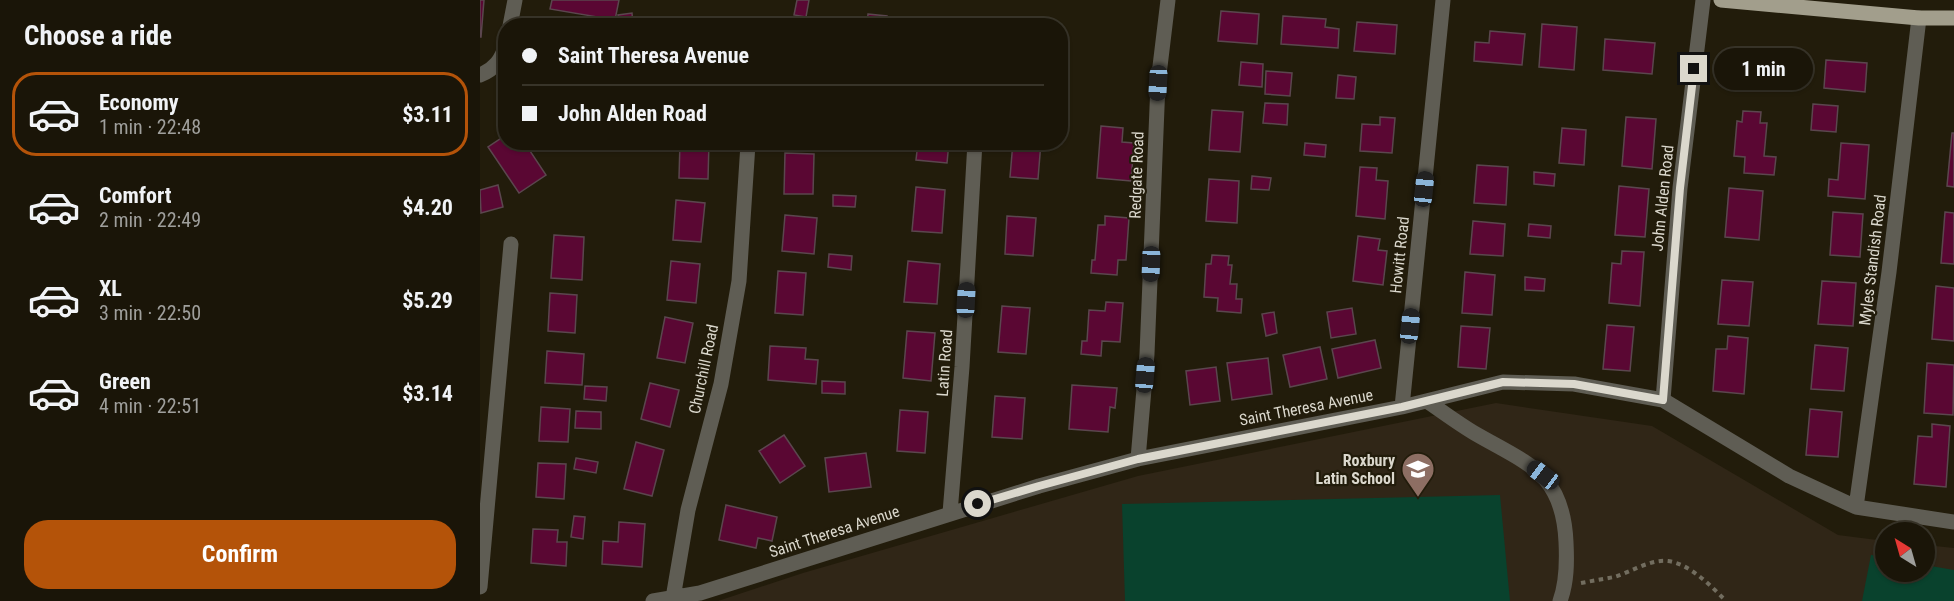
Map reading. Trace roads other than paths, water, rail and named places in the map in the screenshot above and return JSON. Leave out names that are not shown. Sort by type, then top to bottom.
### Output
[{"type":"main road","points":[[1721,0],[1918,18],[1954,18]]},
{"type":"street","points":[[511,18],[514,0]]},
{"type":"street","name":"Redgate Road","points":[[1138,459],[1147,354],[1158,83],[1168,0]]},
{"type":"street","name":"Howitt Road","points":[[1402,407],[1443,0]]},
{"type":"street","name":"John Alden Road","points":[[1663,400],[1680,188],[1703,0]]},
{"type":"street","name":"Myles Standish Road","points":[[1856,507],[1889,272],[1918,18]]},
{"type":"street","points":[[480,75],[487,73],[498,63]]},
{"type":"street","name":"Churchill Road","points":[[673,598],[688,510],[721,384],[739,281],[748,150]]},
{"type":"street","name":"Latin Road","points":[[950,513],[962,367],[975,150]]},
{"type":"street","points":[[480,587],[511,244]]},
{"type":"street","name":"Saint Theresa Avenue","points":[[653,601],[700,592],[950,513],[1138,459],[1402,407],[1503,382],[1574,384],[1663,400],[1789,476],[1856,507],[1954,522]]},
{"type":"street","points":[[1427,401],[1475,434],[1516,455],[1543,475],[1558,500],[1565,523],[1563,594]]},
{"type":"place","name":"Roxbury Latin School","points":[[1418,498]]}]
